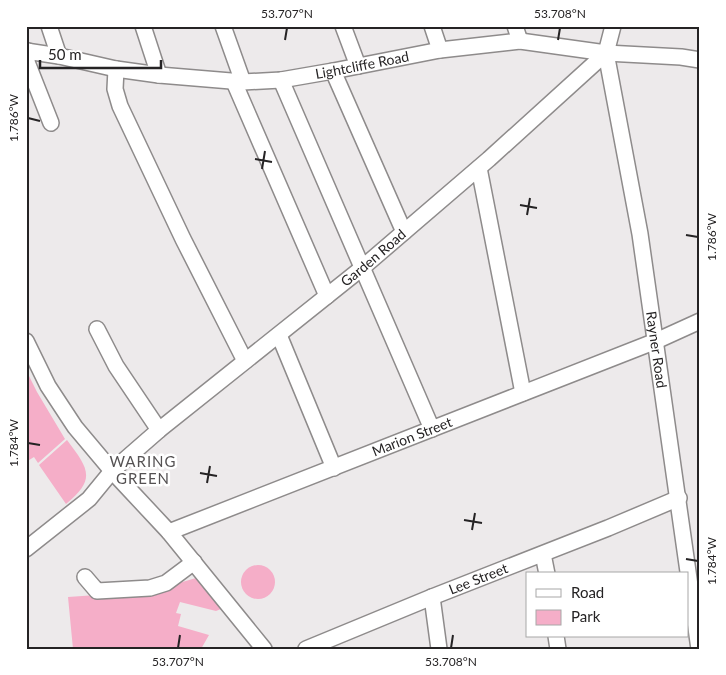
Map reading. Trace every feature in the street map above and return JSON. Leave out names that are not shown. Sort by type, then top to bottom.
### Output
[{"type":"street","points":[[49,26],[59,56]]},
{"type":"street","points":[[143,26],[158,75]]},
{"type":"street","points":[[223,26],[238,82],[327,296]]},
{"type":"street","points":[[343,26],[358,66]]},
{"type":"street","points":[[432,26],[440,50]]},
{"type":"street","points":[[606,53],[613,26]]},
{"type":"street","name":"Lightcliffe Road","points":[[27,51],[116,69],[158,75],[238,82],[281,80],[518,34],[606,53],[681,57],[700,60]]},
{"type":"street","points":[[27,51],[26,62],[51,123]]},
{"type":"street","name":"Garden Road","points":[[26,549],[89,499],[112,471],[159,430],[362,268],[479,168],[606,53]]},
{"type":"street","name":"Rayner Road","points":[[606,53],[640,234],[700,649]]},
{"type":"street","points":[[116,69],[115,89],[120,106],[183,240],[245,361]]},
{"type":"street","points":[[333,71],[404,232]]},
{"type":"street","points":[[281,80],[432,429]]},
{"type":"street","points":[[479,168],[524,393]]},
{"type":"street","name":"Marion Street","points":[[170,532],[656,341],[700,321]]},
{"type":"street","points":[[97,329],[116,366],[159,430]]},
{"type":"street","points":[[279,335],[334,468]]},
{"type":"street","points":[[26,342],[48,386],[75,427],[112,471],[170,532],[264,649]]},
{"type":"street","name":"Lee Street","points":[[306,649],[432,596],[544,554],[678,498]]},
{"type":"street","points":[[544,554],[546,572]]},
{"type":"street","points":[[85,577],[97,591],[150,588],[166,584],[194,562]]},
{"type":"street","points":[[432,596],[439,649]]},
{"type":"green space","points":[[26,370],[65,439],[38,463],[34,457],[26,462]]},
{"type":"green space","points":[[67,440],[80,458],[86,473],[82,487],[66,504],[39,465]]},
{"type":"green space","points":[[258,565],[270,570],[275,582],[270,594],[258,599],[246,594],[241,582],[246,570]]},
{"type":"green space","points":[[196,578],[221,609],[216,611],[180,602],[176,613],[181,614],[178,626],[209,635],[201,649],[73,649],[68,597],[167,590],[179,583]]},
{"type":"district","name":"WARING GREEN","points":[[143,470]]}]
